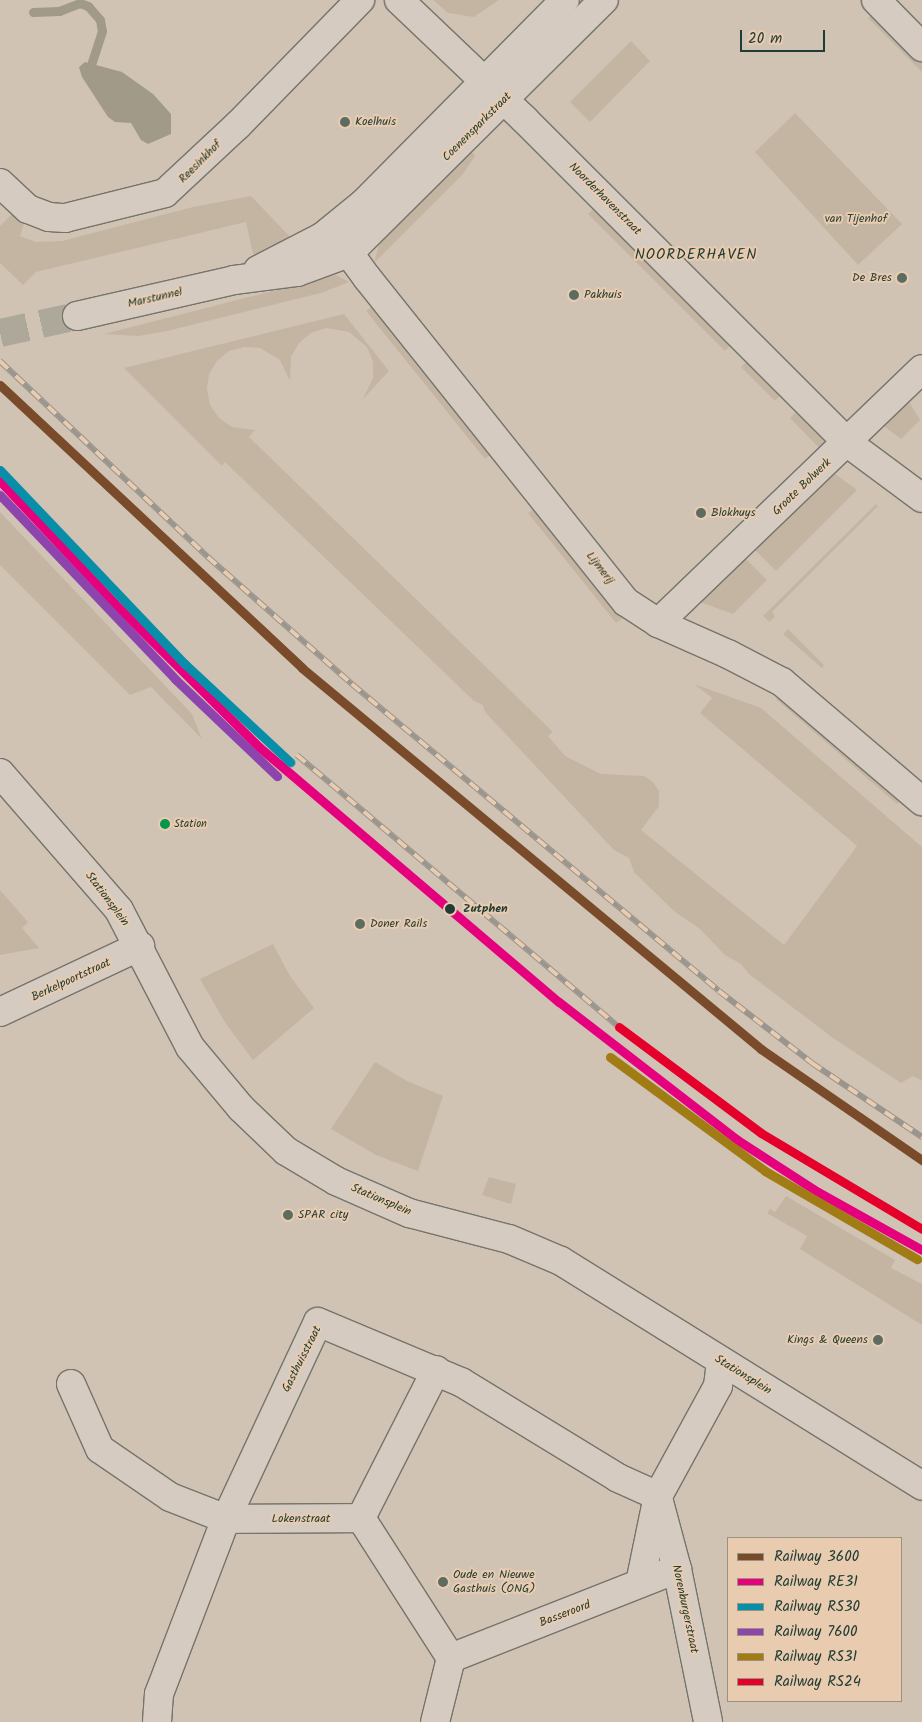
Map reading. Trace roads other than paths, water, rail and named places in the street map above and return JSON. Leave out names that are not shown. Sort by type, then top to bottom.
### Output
[{"type":"street","name":"Reesinkhof","points":[[0,183],[28,209],[49,217],[64,218],[165,193],[231,132],[360,0]]},
{"type":"street","name":"Noorderhavenstraat","points":[[399,0],[495,90],[848,443],[922,498]]},
{"type":"street","name":"Coenensparkstraat","points":[[234,280],[297,272],[349,253],[495,90],[565,0]]},
{"type":"street","name":"Coenensparkstraat","points":[[234,280],[322,238],[495,90],[604,0]]},
{"type":"street","points":[[876,0],[922,47]]},
{"type":"street","name":"Coenensparkstraat","points":[[349,253],[365,202]]},
{"type":"street","name":"Lijmerij","points":[[349,253],[626,602],[658,623],[728,654],[782,682],[922,801]]},
{"type":"street","name":"Marstunnel","points":[[77,316],[234,280]]},
{"type":"street","name":"Groote Bolwerk","points":[[658,623],[848,443],[922,369]]},
{"type":"street","name":"Stationsplein","points":[[0,773],[101,888],[140,946],[190,1047],[240,1108],[293,1156],[336,1181],[409,1213],[509,1239],[561,1261],[922,1486]]},
{"type":"street","name":"Berkelpoortstraat","points":[[0,1012],[140,946]]},
{"type":"street","name":"Gasthuisstraat","points":[[157,1722],[159,1694],[226,1519],[318,1322],[462,1382],[618,1478],[658,1496]]},
{"type":"street","points":[[640,1583],[658,1496],[718,1386],[721,1362]]},
{"type":"street","points":[[435,1722],[452,1658],[361,1518],[436,1370]]},
{"type":"street","name":"Lokenstraat","points":[[71,1384],[100,1449],[170,1497],[226,1519],[361,1518]]},
{"type":"street","name":"Norenburgerstraat","points":[[658,1496],[677,1569],[708,1722]]},
{"type":"street","name":"Basseroord","points":[[452,1658],[677,1569]]},
{"type":"waterway","points":[[33,12],[59,11],[80,3],[88,6],[100,20],[102,31],[92,62]]},
{"type":"tunnel","points":[[0,333],[77,316]]},
{"type":"railway","points":[[0,361],[208,557],[352,684],[719,991],[812,1063],[922,1137]]},
{"type":"railway","points":[[297,755],[619,1027]]},
{"type":"rail line","name":"3600","points":[[0,385],[302,668],[761,1049],[922,1160]]},
{"type":"rail line","name":"RS30","points":[[0,470],[185,664],[290,762]]},
{"type":"rail line","name":"RE31","points":[[0,481],[114,603],[259,747],[559,1002],[736,1139],[818,1192],[922,1250]]},
{"type":"rail line","name":"7600","points":[[0,495],[175,679],[277,776]]},
{"type":"rail line","name":"RS24","points":[[619,1027],[761,1133],[922,1229]]},
{"type":"rail line","name":"RS31","points":[[610,1057],[765,1171],[917,1259]]},
{"type":"place","name":"Koelhuis","points":[[345,122]]},
{"type":"place","name":"De Bres","points":[[902,278]]},
{"type":"place","name":"Pakhuis","points":[[574,295]]},
{"type":"place","name":"Blokhuys","points":[[701,513]]},
{"type":"place","name":"Station","points":[[165,824]]},
{"type":"place","name":"Zutphen","points":[[450,909]]},
{"type":"place","name":"Doner Rails","points":[[360,924]]},
{"type":"place","name":"SPAR city","points":[[288,1215]]},
{"type":"place","name":"Kings & Queens","points":[[878,1340]]},
{"type":"place","name":"Oude en Nieuwe Gasthuis (ONG)","points":[[443,1582]]},
{"type":"district","name":"NOORDERHAVEN","points":[[696,256]]},
{"type":"park label","name":"van Tijenhof","points":[[856,219]]}]
